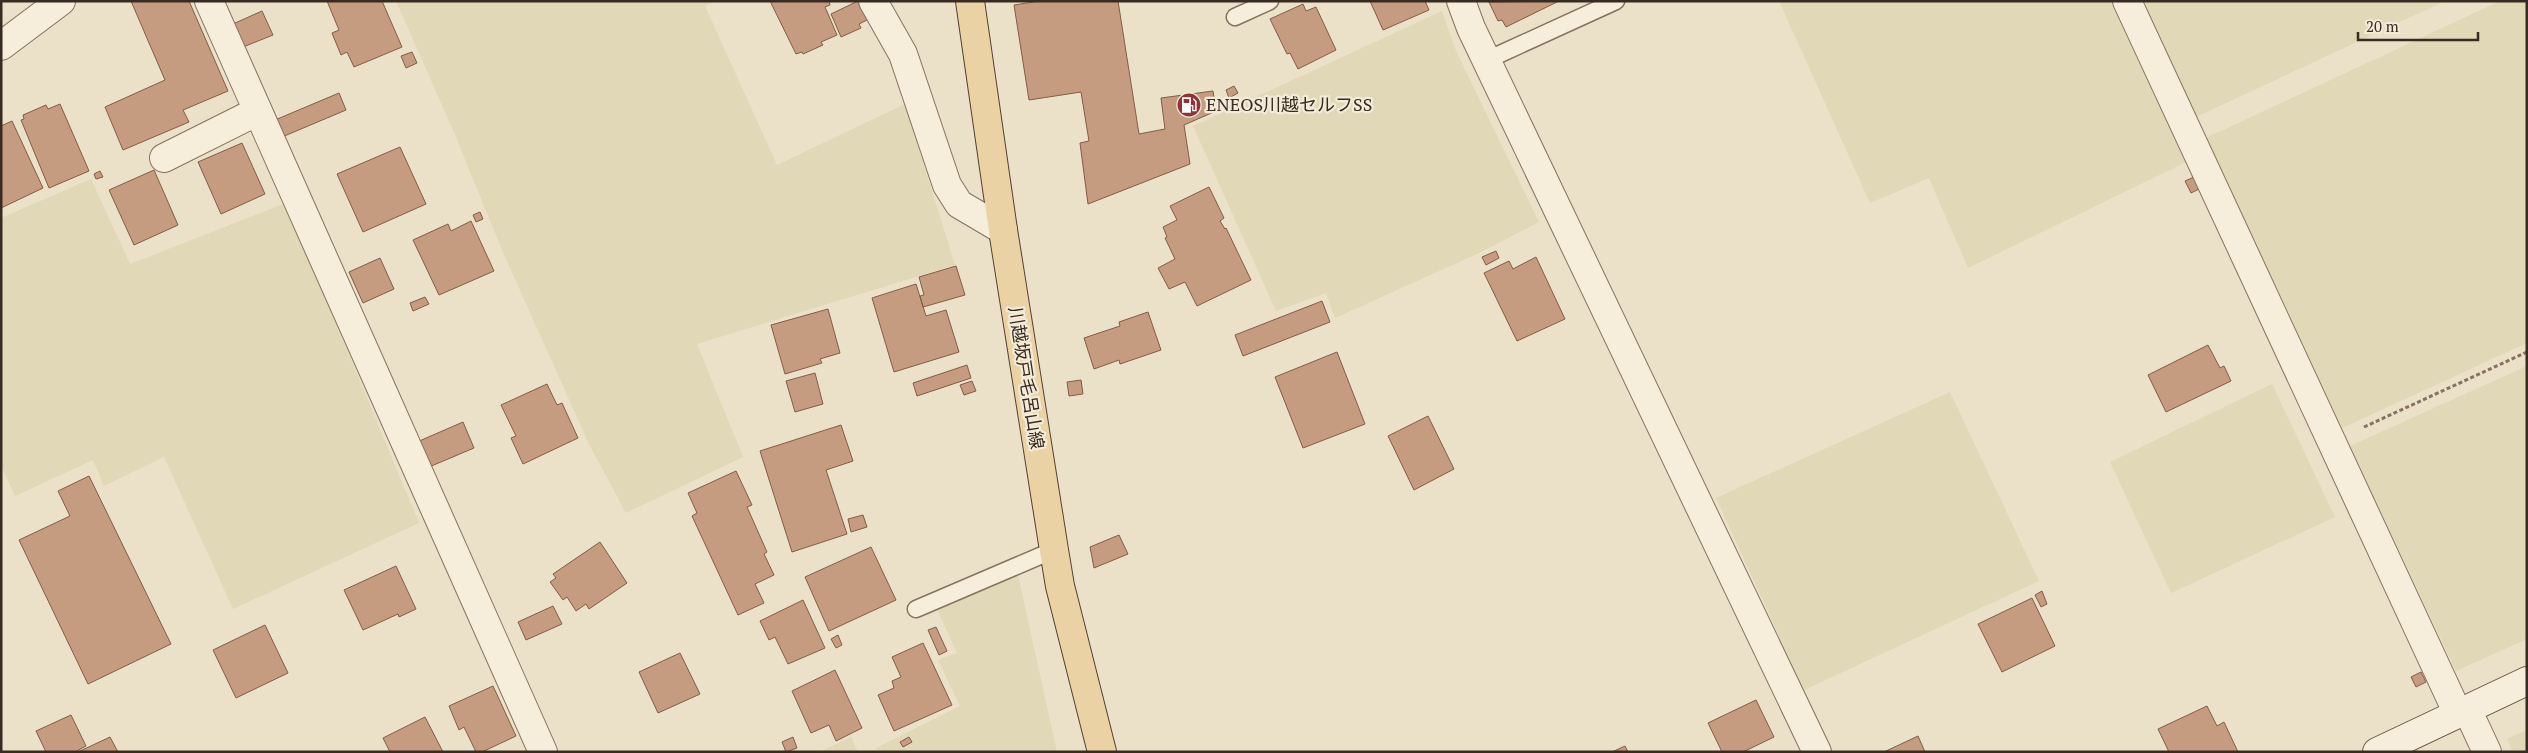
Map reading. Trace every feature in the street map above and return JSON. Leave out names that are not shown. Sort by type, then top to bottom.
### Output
[{"type":"main road","name":"川越坂戸毛呂山線","points":[[970,1],[1003,230],[1060,586],[1102,752]]},
{"type":"street","points":[[1,46],[61,1]]},
{"type":"street","points":[[209,1],[544,752]]},
{"type":"street","points":[[873,1],[903,54],[947,185],[959,204],[1003,230]]},
{"type":"street","points":[[1462,1],[1471,28],[1816,752]]},
{"type":"street","points":[[2127,1],[2332,442],[2463,711],[2487,752]]},
{"type":"street","points":[[164,158],[258,111]]},
{"type":"street","points":[[2377,752],[2527,681]]},
{"type":"lane","points":[[1235,17],[1270,1]]},
{"type":"lane","points":[[1487,60],[1616,1]]},
{"type":"lane","points":[[916,609],[1054,550]]},
{"type":"path","points":[[2332,442],[2527,352]]},
{"type":"shaded area","points":[[396,1],[715,1],[705,6],[777,165],[905,104],[955,265],[697,344],[743,457],[626,513],[589,444],[502,250],[453,130]]},
{"type":"shaded area","points":[[1779,1],[2111,1],[2186,162],[1968,268],[1929,178],[1870,203]]},
{"type":"shaded area","points":[[2143,1],[2445,1],[2196,117]]},
{"type":"shaded area","points":[[2500,1],[2527,1],[2527,343],[2342,428],[2206,138]]},
{"type":"shaded area","points":[[1442,11],[1456,51],[1539,222],[1479,253],[1335,318],[1326,293],[1276,311],[1193,126]]},
{"type":"shaded area","points":[[91,179],[130,264],[286,203],[419,523],[233,609],[164,457],[104,486],[93,460],[15,496],[1,465],[1,218]]},
{"type":"shaded area","points":[[2527,366],[2527,639],[2456,671],[2350,446]]},
{"type":"shaded area","points":[[2272,384],[2335,517],[2171,593],[2110,462]]},
{"type":"shaded area","points":[[1950,392],[2039,581],[1804,690],[1716,498]]},
{"type":"shaded area","points":[[1018,575],[1057,752],[878,752],[876,748],[960,706],[938,660],[957,653],[937,609]]},
{"type":"shaded area","points":[[2527,730],[2527,752],[2513,752],[2507,739]]},
{"type":"shaded area","points":[[851,737],[858,752],[819,752]]},
{"type":"building","points":[[131,1],[189,1],[228,91],[183,110],[189,122],[123,150],[105,107],[165,80]]},
{"type":"building","points":[[327,1],[382,1],[402,47],[354,67],[347,52],[341,55],[332,33],[339,30]]},
{"type":"building","points":[[770,1],[829,1],[830,5],[825,7],[837,35],[821,42],[823,45],[803,54],[802,52],[796,54]]},
{"type":"building","points":[[858,1],[867,20],[859,24],[861,28],[841,37],[831,14]]},
{"type":"building","name":"ENEOS川越セルフSS","points":[[1040,1],[1118,1],[1139,134],[1165,129],[1161,98],[1213,91],[1216,111],[1184,125],[1190,164],[1088,204],[1080,143],[1089,141],[1081,92],[1029,100],[1014,5]]},
{"type":"building","points":[[1370,1],[1425,1],[1429,10],[1383,30]]},
{"type":"building","points":[[1559,1],[1506,27],[1502,20],[1498,21],[1489,2]]},
{"type":"building","points":[[1303,4],[1306,11],[1316,7],[1336,50],[1298,69],[1290,53],[1287,54],[1270,19]]},
{"type":"building","points":[[262,11],[273,35],[243,47],[233,24]]},
{"type":"building","points":[[412,52],[417,63],[406,68],[401,56]]},
{"type":"building","points":[[1234,86],[1238,93],[1229,98],[1226,90]]},
{"type":"building","points":[[339,93],[346,110],[282,137],[275,120]]},
{"type":"building","points":[[60,104],[89,171],[49,188],[21,120],[24,119],[23,115],[46,105],[48,109]]},
{"type":"building","points":[[12,121],[43,188],[1,208],[1,126]]},
{"type":"building","points":[[242,143],[265,194],[221,214],[198,162]]},
{"type":"building","points":[[400,147],[426,204],[363,232],[337,174]]},
{"type":"building","points":[[154,170],[178,225],[134,245],[109,190]]},
{"type":"building","points":[[100,171],[103,177],[96,179],[94,174]]},
{"type":"building","points":[[2194,177],[2199,189],[2191,193],[2185,181]]},
{"type":"building","points":[[1209,187],[1224,218],[1220,221],[1226,228],[1251,280],[1197,306],[1185,282],[1169,289],[1158,268],[1175,259],[1165,238],[1167,237],[1163,227],[1177,220],[1170,206]]},
{"type":"building","points":[[480,212],[483,219],[476,222],[473,215]]},
{"type":"building","points":[[471,221],[494,271],[439,295],[413,240],[448,224],[451,231]]},
{"type":"building","points":[[1496,251],[1499,258],[1486,265],[1482,257]]},
{"type":"building","points":[[1536,257],[1565,319],[1517,341],[1484,273],[1509,261],[1513,269]]},
{"type":"building","points":[[380,258],[394,289],[363,303],[349,272]]},
{"type":"building","points":[[956,266],[965,295],[923,307],[920,296],[924,295],[919,277]]},
{"type":"building","points":[[916,284],[926,316],[946,310],[959,352],[894,372],[872,298]]},
{"type":"building","points":[[425,297],[429,304],[413,311],[410,303]]},
{"type":"building","points":[[1322,301],[1330,322],[1243,356],[1235,335]]},
{"type":"building","points":[[828,309],[840,353],[820,359],[822,363],[785,374],[771,325]]},
{"type":"building","points":[[1148,312],[1161,350],[1120,364],[1119,360],[1094,369],[1084,338],[1120,326],[1119,322]]},
{"type":"building","points":[[2208,345],[2220,368],[2224,366],[2231,381],[2166,412],[2148,375]]},
{"type":"building","points":[[1337,352],[1365,424],[1303,448],[1275,377]]},
{"type":"building","points":[[967,365],[971,378],[917,396],[913,383]]},
{"type":"building","points":[[815,373],[823,404],[795,412],[786,381]]},
{"type":"building","points":[[1081,380],[1083,394],[1069,396],[1067,382]]},
{"type":"building","points":[[972,381],[976,391],[964,395],[960,385]]},
{"type":"building","points":[[547,384],[557,405],[562,403],[578,438],[523,464],[511,438],[516,436],[501,405]]},
{"type":"building","points":[[1428,416],[1454,469],[1414,490],[1388,436]]},
{"type":"building","points":[[463,422],[474,448],[429,467],[417,442]]},
{"type":"building","points":[[841,425],[853,461],[826,470],[847,534],[792,552],[760,451]]},
{"type":"building","points":[[736,471],[752,505],[747,507],[767,552],[764,554],[774,575],[755,584],[764,603],[738,615],[692,516],[697,513],[688,493]]},
{"type":"building","points":[[89,476],[171,644],[88,684],[19,540],[70,516],[58,491]]},
{"type":"building","points":[[863,515],[867,527],[851,532],[848,519]]},
{"type":"building","points":[[1119,535],[1128,554],[1094,568],[1090,547]]},
{"type":"building","points":[[600,542],[627,583],[589,609],[586,604],[576,611],[567,597],[563,600],[550,582],[556,578],[553,574]]},
{"type":"building","points":[[871,547],[896,600],[829,631],[805,577]]},
{"type":"building","points":[[396,566],[416,609],[399,617],[398,614],[363,630],[344,590]]},
{"type":"building","points":[[2042,591],[2047,604],[2041,607],[2035,595]]},
{"type":"building","points":[[2032,598],[2055,646],[2002,672],[1978,624]]},
{"type":"building","points":[[803,600],[825,648],[788,664],[775,637],[769,640],[760,621]]},
{"type":"building","points":[[553,606],[562,624],[526,640],[518,622]]},
{"type":"building","points":[[265,625],[288,673],[236,698],[213,650]]},
{"type":"building","points":[[936,627],[947,651],[939,655],[928,630]]},
{"type":"building","points":[[838,635],[842,645],[836,648],[831,639]]},
{"type":"building","points":[[923,643],[952,705],[894,731],[878,695],[894,688],[892,681],[901,677],[892,657]]},
{"type":"building","points":[[680,653],[700,694],[658,713],[639,672]]},
{"type":"building","points":[[835,670],[862,728],[836,741],[829,725],[811,733],[792,691]]},
{"type":"building","points":[[2421,672],[2426,682],[2416,687],[2411,677]]},
{"type":"building","points":[[493,686],[516,736],[482,752],[476,752],[464,727],[459,730],[449,706]]},
{"type":"building","points":[[1756,700],[1774,737],[1743,752],[1722,752],[1708,723]]},
{"type":"building","points":[[2207,706],[2217,726],[2224,722],[2238,752],[2169,752],[2158,729]]},
{"type":"building","points":[[71,715],[86,746],[75,752],[46,752],[36,731]]},
{"type":"building","points":[[425,717],[443,752],[390,752],[383,738]]},
{"type":"building","points":[[1918,736],[1925,752],[1884,752]]},
{"type":"building","points":[[110,737],[118,752],[78,752]]},
{"type":"building","points":[[793,737],[797,748],[786,752],[782,742]]},
{"type":"building","points":[[909,737],[912,742],[903,747],[900,742]]},
{"type":"building","points":[[1625,746],[1628,752],[1612,752]]},
{"type":"place","name":"ENEOS川越セルフSS","points":[[1189,105]]}]
